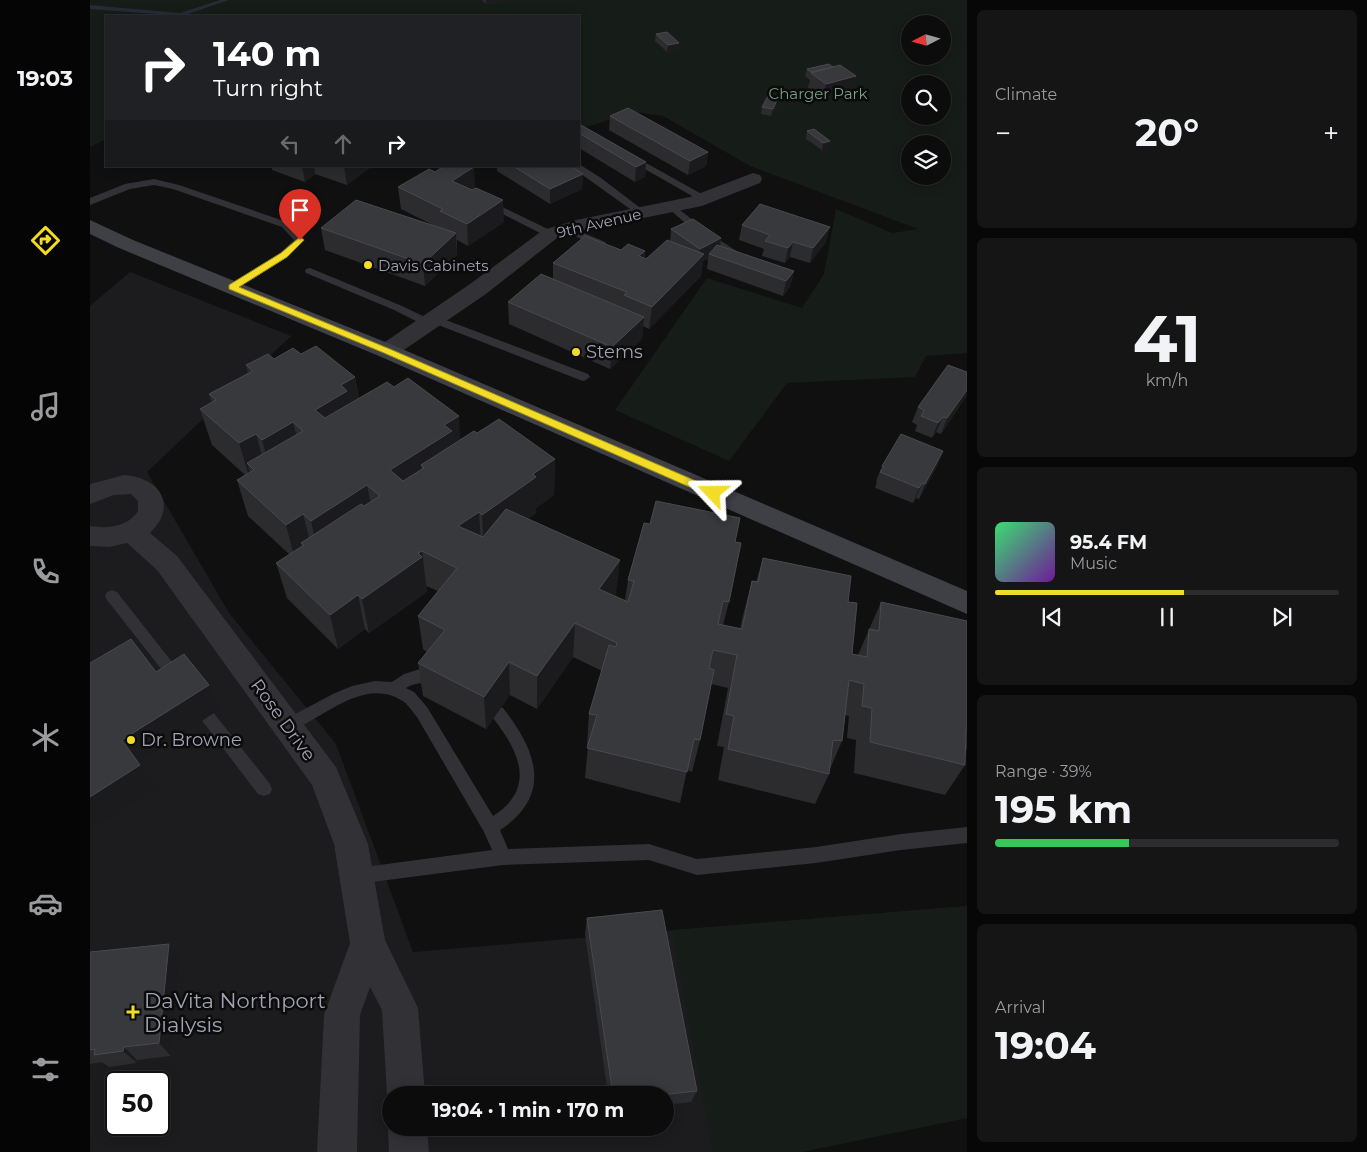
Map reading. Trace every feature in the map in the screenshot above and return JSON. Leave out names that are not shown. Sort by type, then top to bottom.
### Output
[{"type":"main road","points":[[90,226],[126,244],[387,351],[967,603]]},
{"type":"street","name":"9th Avenue","points":[[387,351],[559,231],[704,199],[753,179]]},
{"type":"street","points":[[90,496],[107,487],[119,484],[140,488],[151,501],[151,509],[147,518],[132,532],[116,537],[90,536]]},
{"type":"street","name":"Rose Drive","points":[[132,532],[167,563],[325,777],[351,844],[368,943],[400,1008],[405,1086]]},
{"type":"street","name":"Rose Drive","points":[[337,1152],[342,1015],[368,943]]},
{"type":"street","points":[[408,1136],[409,1152]]},
{"type":"lane","points":[[617,150],[704,199]]},
{"type":"lane","points":[[577,167],[598,180],[640,212]]},
{"type":"lane","points":[[90,202],[128,186],[154,182],[176,187],[286,225],[300,240],[284,255],[232,287]]},
{"type":"lane","points":[[476,198],[559,231],[609,247]]},
{"type":"lane","points":[[672,207],[730,252],[747,260]]},
{"type":"lane","points":[[310,271],[431,321],[584,377]]},
{"type":"lane","points":[[112,596],[184,687]]},
{"type":"lane","points":[[394,688],[410,677],[420,675],[438,676]]},
{"type":"lane","points":[[287,726],[363,688],[380,686],[394,688],[406,694],[416,702],[490,827],[504,857]]},
{"type":"lane","points":[[490,827],[504,820],[516,809],[524,796],[528,782],[526,763],[520,744],[511,727],[498,713]]},
{"type":"lane","points":[[208,717],[264,789]]},
{"type":"lane","points":[[357,876],[504,857],[650,852],[697,867],[816,855],[901,842],[967,835]]},
{"type":"shaded area","points":[[130,272],[291,336],[147,472],[229,613],[336,744],[413,952],[967,906],[967,1118],[802,1152],[90,1152],[90,306]]},
{"type":"green space","name":"Charger Park","points":[[90,0],[967,0],[967,353],[926,356],[915,377],[787,383],[729,461],[615,410],[707,278],[802,308],[824,274],[836,209],[892,233],[918,229],[750,166],[663,116],[636,112],[580,129],[580,15],[105,15],[105,140],[90,147]]},
{"type":"green space","points":[[967,906],[967,1118],[799,1152],[713,1152],[672,930]]},
{"type":"building","points":[[667,32],[679,43],[668,45],[656,34]]},
{"type":"building","points":[[829,64],[833,67],[811,72],[807,69]]},
{"type":"building","points":[[840,65],[856,76],[826,84],[811,73]]},
{"type":"building","points":[[768,96],[778,98],[773,109],[762,107]]},
{"type":"building","points":[[628,108],[708,152],[690,161],[610,116]]},
{"type":"building","points":[[580,125],[646,162],[636,167],[580,134]]},
{"type":"building","points":[[814,129],[830,141],[823,143],[807,131]]},
{"type":"building","points":[[442,167],[474,167],[452,181],[472,190],[476,188],[503,200],[467,224],[440,211],[443,209],[398,187],[429,169],[435,172]]},
{"type":"building","points":[[515,167],[572,167],[583,174],[550,189]]},
{"type":"building","points":[[356,200],[456,233],[423,264],[321,228]]},
{"type":"building","points":[[760,204],[830,227],[813,248],[793,242],[788,248],[765,241],[770,235],[742,225]]},
{"type":"building","points":[[693,219],[721,238],[700,249],[671,229]]},
{"type":"building","points":[[585,236],[621,250],[628,244],[645,251],[639,256],[646,259],[667,240],[704,254],[652,307],[624,295],[627,292],[553,263]]},
{"type":"building","points":[[717,245],[794,271],[786,281],[709,254]]},
{"type":"building","points":[[541,274],[644,317],[612,347],[508,302]]},
{"type":"building","points":[[316,346],[355,377],[341,385],[347,391],[315,410],[325,418],[387,382],[394,387],[408,378],[459,416],[444,425],[452,431],[390,470],[403,481],[424,468],[421,465],[474,431],[477,433],[499,419],[555,459],[533,474],[536,477],[482,515],[479,512],[458,526],[483,537],[506,509],[620,560],[599,589],[628,602],[634,581],[628,580],[644,523],[650,524],[656,501],[740,518],[735,542],[741,543],[729,602],[723,601],[718,624],[742,629],[752,581],[758,582],[763,558],[851,576],[848,602],[857,603],[852,654],[867,657],[869,629],[879,631],[881,602],[967,621],[967,730],[965,765],[870,742],[872,708],[862,706],[864,684],[849,680],[842,741],[833,740],[829,774],[728,749],[734,716],[726,714],[737,655],[713,650],[709,668],[714,670],[700,740],[694,739],[687,772],[587,748],[597,715],[589,714],[609,645],[616,647],[617,643],[575,623],[537,676],[509,662],[484,697],[418,663],[445,630],[418,616],[457,568],[422,551],[418,553],[422,557],[362,599],[358,595],[330,615],[276,563],[304,545],[301,543],[361,504],[364,506],[380,496],[367,485],[311,521],[303,514],[286,525],[237,480],[254,470],[247,463],[303,431],[293,422],[262,440],[256,434],[239,443],[200,409],[216,400],[209,394],[253,371],[246,365],[268,354],[274,359],[293,348],[301,354]]},
{"type":"building","points":[[948,365],[967,372],[967,390],[947,418],[943,417],[938,423],[921,416],[924,410],[918,407]]},
{"type":"building","points":[[901,434],[943,451],[925,484],[922,483],[919,488],[880,472]]},
{"type":"building","points":[[131,639],[156,672],[184,654],[209,685],[122,740],[140,765],[90,797],[90,663]]},
{"type":"building","points":[[662,910],[697,1091],[674,1093],[674,1086],[612,1086],[587,918]]},
{"type":"building","name":"DaVita Northport Dialysis","points":[[169,944],[159,1043],[124,1047],[123,1051],[94,1055],[95,1049],[90,1050],[90,952]]},
{"type":"waterway","points":[[90,7],[180,15],[226,0]]},
{"type":"place","name":"Davis Cabinets","points":[[368,265]]},
{"type":"place","name":"Stems","points":[[576,352]]},
{"type":"place","name":"Dr. Browne","points":[[131,740]]},
{"type":"place","name":"DaVita Northport Dialysis","points":[[133,1012]]},
{"type":"route","points":[[300,240],[284,255],[232,287],[387,351],[713,493]]}]
